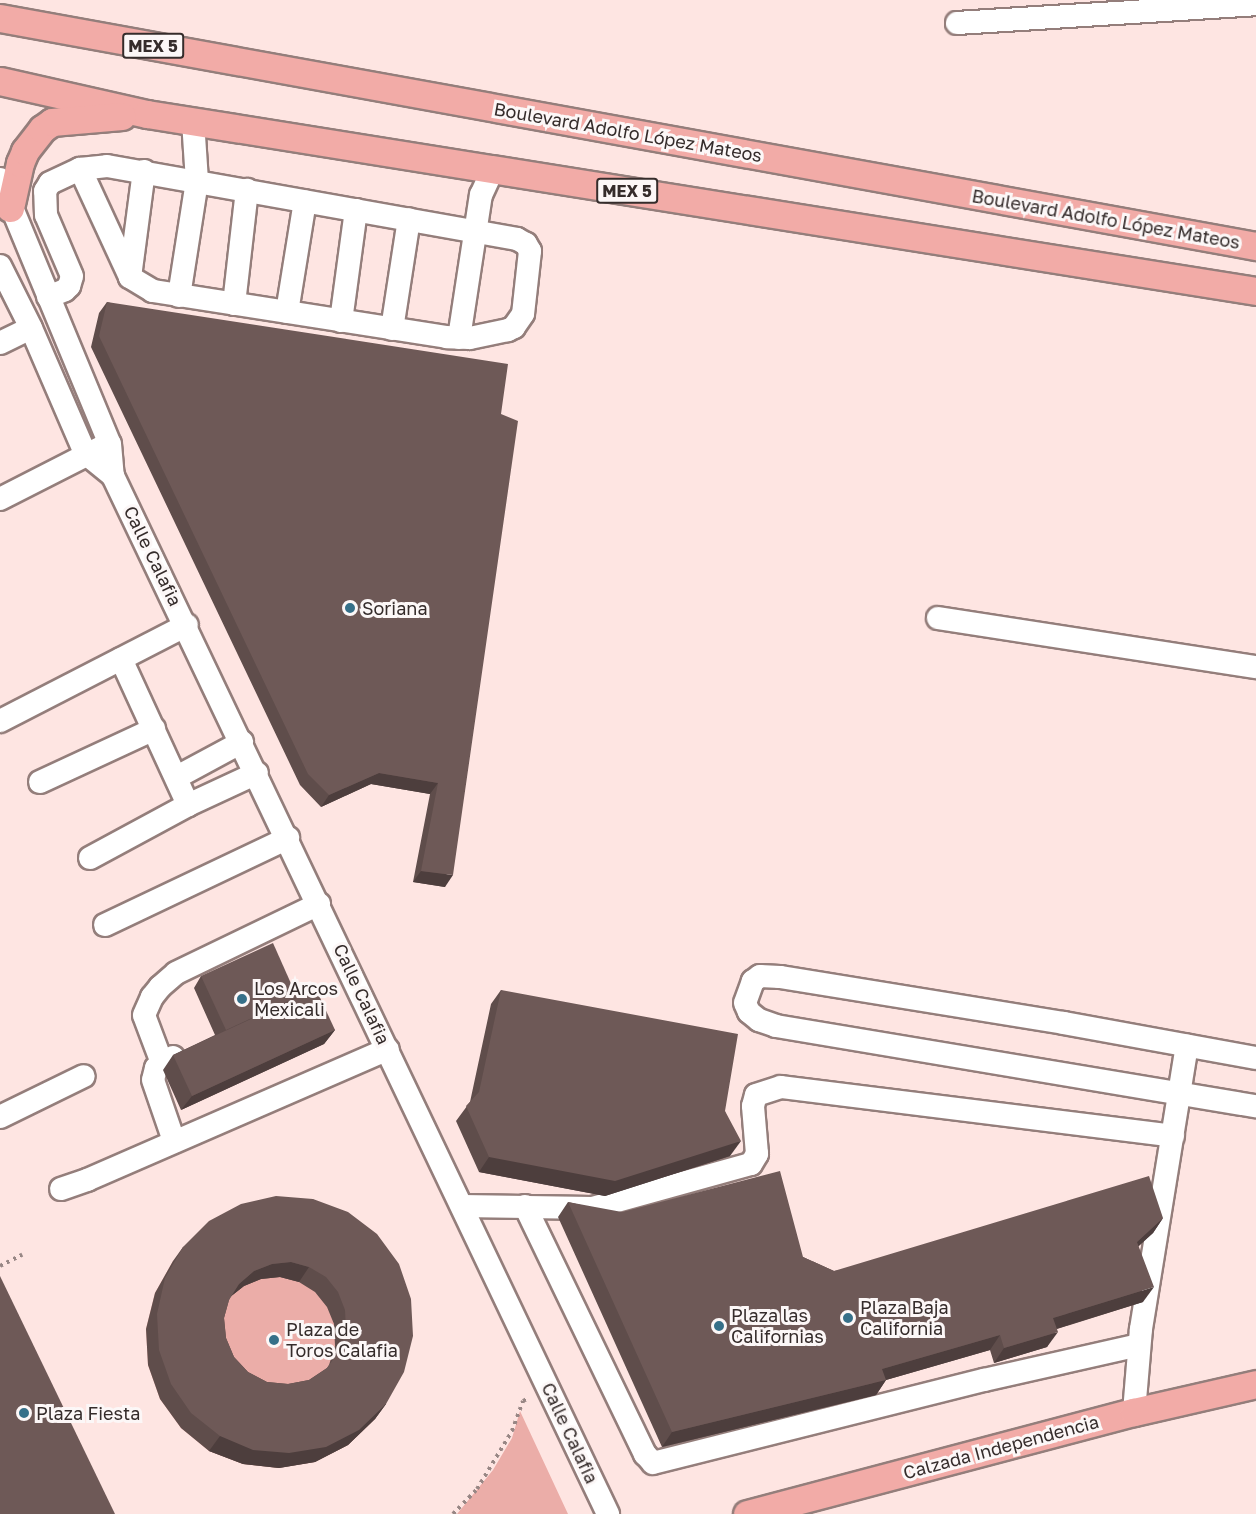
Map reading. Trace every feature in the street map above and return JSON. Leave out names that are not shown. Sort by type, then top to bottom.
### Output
[{"type":"main road","name":"Boulevard Adolfo López Mateos","points":[[0,18],[1256,246]]},
{"type":"main road","name":"MEX 5","points":[[0,81],[147,114],[1256,291]]},
{"type":"main road","points":[[10,208],[25,151],[42,129],[52,122],[147,114]]},
{"type":"main road","name":"Calzada Independencia","points":[[747,1514],[1134,1412],[1256,1384]]},
{"type":"street","points":[[957,23],[1044,8],[1256,4]]},
{"type":"street","points":[[179,296],[196,181],[193,121]]},
{"type":"street","points":[[48,297],[65,290],[72,276],[46,215],[45,191],[50,183],[80,169],[108,166],[517,239],[526,244],[530,251],[525,309],[514,327],[470,338],[459,338],[153,291],[130,277],[80,169]]},
{"type":"street","points":[[459,338],[481,195],[493,169]]},
{"type":"street","points":[[130,277],[144,171]]},
{"type":"street","name":"Calle Calafia","points":[[0,178],[10,208],[110,444],[113,476],[187,625],[608,1514]]},
{"type":"street","points":[[234,304],[247,190]]},
{"type":"street","points":[[287,312],[305,201]]},
{"type":"street","points":[[341,321],[356,210]]},
{"type":"street","points":[[392,329],[409,219]]},
{"type":"street","name":"Calle Calafia","points":[[0,266],[8,303],[31,328],[85,453],[113,476]]},
{"type":"street","points":[[0,343],[31,328]]},
{"type":"street","points":[[0,499],[85,453],[110,444]]},
{"type":"street","points":[[938,618],[1256,667]]},
{"type":"street","points":[[0,721],[187,625]]},
{"type":"street","points":[[122,659],[188,805]]},
{"type":"street","points":[[40,782],[154,729]]},
{"type":"street","points":[[177,777],[242,741]]},
{"type":"street","points":[[90,858],[188,805],[257,773]]},
{"type":"street","points":[[105,925],[288,838]]},
{"type":"street","points":[[162,1063],[144,1015],[152,997],[160,987],[176,973],[319,904]]},
{"type":"street","points":[[1256,1058],[1042,1019],[780,977],[760,976],[753,981],[746,1003],[749,1012],[759,1020],[776,1026],[1256,1106]]},
{"type":"street","points":[[1134,1412],[1139,1345],[1186,1046]]},
{"type":"street","points":[[174,1141],[153,1080],[153,1073],[162,1063],[190,1049]]},
{"type":"street","points":[[61,1189],[87,1180],[388,1049]]},
{"type":"street","points":[[0,1117],[84,1076]]},
{"type":"street","points":[[462,1206],[599,1206],[751,1164],[757,1154],[753,1116],[756,1095],[781,1088],[1173,1136]]},
{"type":"street","points":[[525,1206],[645,1454],[653,1463],[984,1380],[1139,1345]]},
{"type":"path","points":[[0,1266],[22,1255]]},
{"type":"path","points":[[453,1514],[477,1489],[494,1463],[512,1431],[523,1401],[548,1386]]},
{"type":"shaded area","name":"Plaza de Toros Calafia","points":[[265,1211],[394,1387],[375,1419],[348,1445],[315,1462],[278,1468],[243,1464],[209,1451],[181,1428],[160,1399],[148,1365],[146,1329],[155,1293],[173,1261]]},
{"type":"shaded area","points":[[520,1411],[568,1514],[457,1514],[493,1470],[512,1438]]},
{"type":"building","name":"Soriana","points":[[107,302],[508,364],[501,414],[518,421],[453,875],[421,871],[438,783],[379,773],[329,795],[308,774],[99,336]]},
{"type":"building","name":"Los Arcos Mexicali","points":[[273,943],[297,997],[226,1030],[201,976]]},
{"type":"building","points":[[316,989],[335,1030],[192,1096],[173,1055]]},
{"type":"building","points":[[501,990],[738,1034],[725,1111],[741,1141],[615,1181],[489,1157],[466,1106],[479,1092]]},
{"type":"building","name":"Plaza Baja California","points":[[780,1171],[803,1257],[834,1271],[1149,1176],[1163,1218],[1137,1242],[1154,1287],[1053,1318],[1058,1332],[1004,1348],[1000,1335],[882,1369],[886,1380],[672,1432],[568,1202],[622,1212]]},
{"type":"building","name":"Plaza de Toros Calafia","points":[[276,1196],[313,1199],[348,1212],[377,1234],[399,1264],[411,1299],[413,1336],[404,1372],[386,1404],[359,1430],[326,1447],[289,1453],[253,1450],[220,1436],[191,1413],[171,1384],[159,1350],[157,1314],[165,1278],[183,1247],[209,1221],[241,1204]],"holes":[[[291,1262],[309,1267],[326,1277],[338,1292],[345,1310],[346,1331],[339,1351],[327,1368],[309,1380],[288,1384],[267,1382],[248,1372],[234,1357],[226,1338],[224,1318],[229,1300],[239,1284],[254,1271],[272,1264]]]},
{"type":"building","name":"Plaza Fiesta","points":[[0,1276],[115,1514],[0,1514]]},
{"type":"place","name":"Soriana","points":[[350,608]]},
{"type":"place","name":"Los Arcos Mexicali","points":[[242,999]]},
{"type":"place","name":"Plaza Baja California","points":[[848,1318]]},
{"type":"place","name":"Plaza las Californias","points":[[719,1326]]},
{"type":"place","name":"Plaza de Toros Calafia","points":[[274,1340]]},
{"type":"place","name":"Plaza Fiesta","points":[[24,1413]]}]
